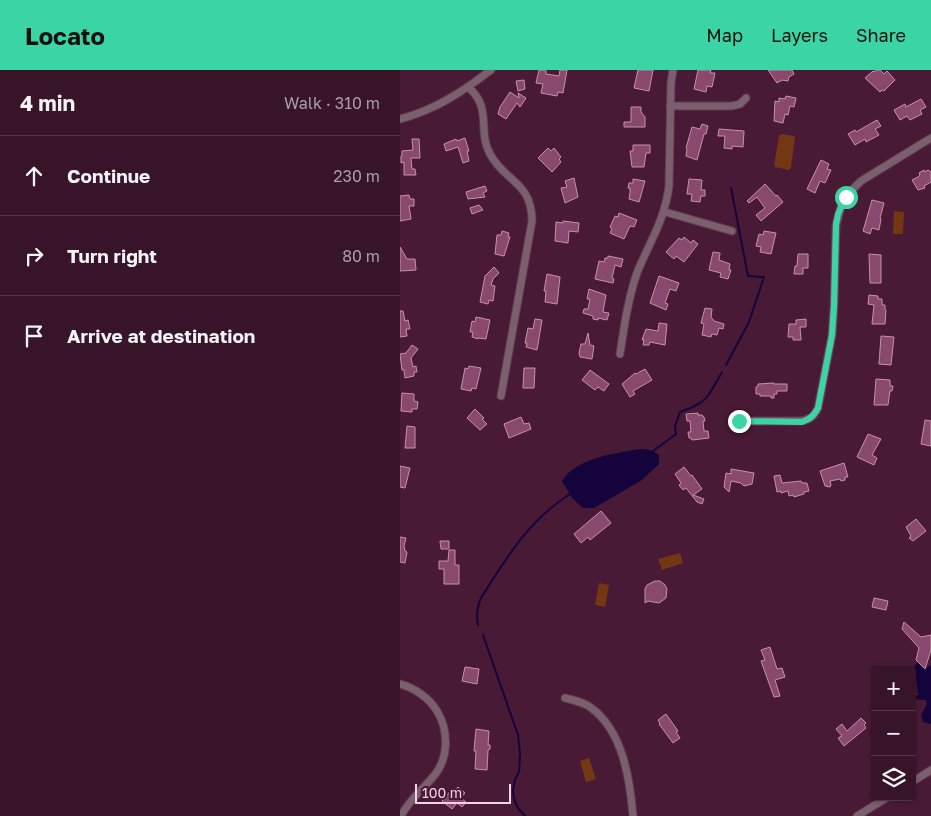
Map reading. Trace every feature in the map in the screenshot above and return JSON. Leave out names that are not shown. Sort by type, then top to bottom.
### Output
[{"type":"street","points":[[400,120],[448,101],[491,70]]},
{"type":"street","points":[[620,354],[628,306],[637,274],[665,212],[669,186],[670,106],[673,70]]},
{"type":"street","points":[[468,87],[477,95],[482,106],[486,142],[490,153],[495,161],[524,191],[532,211],[532,221],[501,396]]},
{"type":"street","points":[[670,106],[732,106],[740,104],[746,98]]},
{"type":"street","points":[[739,421],[802,422],[815,415],[832,335],[836,225],[842,203],[861,181],[931,138]]},
{"type":"street","points":[[665,212],[732,231]]},
{"type":"street","points":[[400,684],[417,691],[430,703],[443,725],[446,742],[442,763],[436,774],[413,797],[401,816]]},
{"type":"street","points":[[565,698],[590,707],[601,716],[613,733],[621,751],[633,816]]},
{"type":"street","points":[[916,779],[931,770]]},
{"type":"street","points":[[858,816],[882,801]]},
{"type":"shaded area","points":[[781,134],[794,136],[795,138],[789,170],[775,167],[774,165],[779,136]]},
{"type":"shaded area","points":[[894,211],[904,212],[903,234],[893,234]]},
{"type":"shaded area","points":[[640,449],[650,450],[659,455],[659,464],[642,480],[594,508],[583,508],[572,498],[562,481],[568,473],[586,462]]},
{"type":"shaded area","points":[[680,553],[683,563],[662,570],[658,559]]},
{"type":"shaded area","points":[[599,583],[609,585],[605,607],[595,605]]},
{"type":"shaded area","points":[[918,662],[925,669],[931,665],[931,724],[923,722],[921,715],[927,704],[926,700],[916,699],[916,695],[919,695],[914,666]]},
{"type":"shaded area","points":[[589,758],[596,779],[586,782],[580,761]]},
{"type":"building","points":[[539,70],[546,70],[546,74],[559,76],[560,70],[567,70],[563,93],[558,92],[557,96],[541,93],[543,84],[536,83]]},
{"type":"building","points":[[638,70],[653,70],[649,91],[634,88]]},
{"type":"building","points":[[698,70],[711,70],[710,73],[715,73],[712,87],[707,86],[706,92],[694,89]]},
{"type":"building","points":[[768,70],[792,70],[794,74],[789,77],[788,81],[782,80],[777,83]]},
{"type":"building","points":[[876,70],[880,70],[884,74],[887,71],[895,80],[884,91],[880,92],[865,78]]},
{"type":"building","points":[[524,80],[525,89],[518,91],[516,81]]},
{"type":"building","points":[[510,92],[519,98],[518,93],[526,98],[520,107],[517,103],[506,119],[498,114],[500,107]]},
{"type":"building","points":[[786,96],[796,98],[794,107],[790,106],[788,115],[785,114],[783,123],[774,121],[775,101],[779,102],[779,98],[785,99]]},
{"type":"building","points":[[921,99],[926,107],[920,110],[922,114],[910,120],[907,116],[900,120],[894,110],[905,104],[906,107]]},
{"type":"building","points":[[631,107],[641,107],[641,112],[645,117],[645,127],[624,127],[624,122],[631,122]]},
{"type":"building","points":[[877,120],[881,126],[875,129],[879,135],[866,142],[865,139],[855,145],[848,134],[855,130],[856,132]]},
{"type":"building","points":[[702,124],[708,126],[697,160],[686,156],[686,148],[692,127],[700,129]]},
{"type":"building","points":[[719,129],[744,131],[743,147],[732,146],[732,149],[724,148],[725,136],[718,136]]},
{"type":"building","points":[[465,138],[469,151],[467,151],[469,161],[463,163],[458,147],[446,151],[444,144],[456,139],[457,141]]},
{"type":"building","points":[[412,139],[419,139],[420,158],[411,158],[412,169],[415,169],[416,175],[404,175],[404,162],[401,163],[402,151],[413,150]]},
{"type":"building","points":[[633,145],[650,145],[650,153],[646,153],[644,167],[632,167],[630,151],[633,151]]},
{"type":"building","points":[[548,148],[551,151],[554,148],[561,157],[559,159],[561,162],[552,172],[538,158]]},
{"type":"building","points":[[821,160],[829,164],[827,169],[831,170],[825,183],[820,181],[815,193],[807,189]]},
{"type":"building","points":[[924,170],[925,172],[928,170],[931,172],[931,182],[924,186],[925,188],[918,190],[912,180],[918,177],[919,173]]},
{"type":"building","points":[[574,178],[578,197],[565,203],[561,188],[567,187],[565,181]]},
{"type":"building","points":[[633,179],[645,181],[639,202],[629,199],[629,183],[633,183]]},
{"type":"building","points":[[689,179],[702,180],[701,190],[705,190],[705,196],[701,196],[700,202],[691,201],[692,194],[687,194]]},
{"type":"building","points":[[765,184],[783,202],[761,221],[756,215],[765,208],[757,197],[749,203],[747,201]]},
{"type":"building","points":[[485,186],[487,191],[483,193],[485,197],[468,199],[466,192]]},
{"type":"building","points":[[409,195],[410,199],[414,199],[414,206],[409,206],[411,219],[400,221],[400,196]]},
{"type":"building","points":[[872,200],[884,203],[879,230],[872,228],[870,234],[863,231]]},
{"type":"building","points":[[479,205],[483,210],[472,214],[470,208]]},
{"type":"building","points":[[619,213],[637,220],[634,227],[630,226],[624,239],[610,233],[612,229],[610,227],[615,216],[618,217]]},
{"type":"building","points":[[563,221],[579,223],[578,232],[569,231],[568,243],[555,241],[556,222],[563,223]]},
{"type":"building","points":[[502,231],[509,233],[508,237],[510,237],[504,256],[495,254],[497,235],[501,235]]},
{"type":"building","points":[[764,231],[776,233],[771,254],[760,252],[761,247],[756,246],[759,234],[763,235]]},
{"type":"building","points":[[684,237],[691,243],[693,240],[698,244],[684,262],[676,256],[674,259],[666,252],[679,238],[682,240]]},
{"type":"building","points":[[400,247],[407,259],[415,259],[416,270],[400,271]]},
{"type":"building","points":[[713,252],[720,253],[719,260],[730,264],[729,270],[731,270],[728,279],[720,277],[721,273],[709,270]]},
{"type":"building","points":[[798,254],[808,254],[808,268],[803,268],[803,274],[794,274]]},
{"type":"building","points":[[869,254],[881,255],[881,283],[870,283]]},
{"type":"building","points":[[608,256],[623,259],[621,267],[615,265],[612,278],[614,279],[613,283],[595,279],[599,261],[604,262]]},
{"type":"building","points":[[494,267],[499,273],[493,279],[491,285],[495,286],[493,301],[489,300],[488,304],[480,302],[485,276]]},
{"type":"building","points":[[547,274],[560,277],[557,304],[545,302],[546,291],[544,291]]},
{"type":"building","points":[[659,276],[679,283],[676,291],[670,289],[665,303],[668,304],[666,310],[650,303]]},
{"type":"building","points":[[589,289],[606,295],[603,312],[609,313],[607,320],[593,319],[593,316],[583,313],[584,309],[588,309]]},
{"type":"building","points":[[869,295],[878,296],[878,299],[882,299],[882,305],[885,305],[886,310],[885,324],[872,324],[874,305],[868,304]]},
{"type":"building","points":[[705,308],[712,309],[711,317],[714,321],[724,324],[723,329],[719,328],[717,335],[712,334],[711,337],[702,335],[704,324],[701,323]]},
{"type":"building","points":[[400,311],[403,311],[405,321],[408,320],[410,329],[406,329],[407,336],[400,337]]},
{"type":"building","points":[[476,317],[490,320],[486,339],[472,337],[473,332],[470,332],[472,321],[475,322]]},
{"type":"building","points":[[535,319],[542,320],[537,350],[526,347],[527,343],[525,343],[528,328],[533,329]]},
{"type":"building","points":[[806,319],[806,327],[800,327],[801,340],[793,340],[793,337],[788,337],[789,324],[796,324],[796,320]]},
{"type":"building","points":[[659,323],[667,324],[665,345],[650,342],[649,345],[643,345],[644,340],[642,340],[646,329],[658,331]]},
{"type":"building","points":[[588,333],[590,345],[594,346],[592,359],[580,357],[579,353],[581,344],[585,344]]},
{"type":"building","points":[[881,336],[894,337],[891,365],[879,364]]},
{"type":"building","points":[[412,345],[418,349],[411,358],[413,367],[416,366],[417,372],[414,372],[414,376],[405,378],[400,354],[406,353]]},
{"type":"building","points":[[469,366],[481,368],[476,389],[472,388],[471,391],[461,389],[465,368],[468,369]]},
{"type":"building","points":[[524,368],[535,368],[534,388],[523,388]]},
{"type":"building","points":[[645,369],[652,380],[633,391],[635,394],[630,397],[622,384],[635,373]]},
{"type":"building","points":[[590,370],[609,384],[604,391],[598,387],[595,390],[582,380]]},
{"type":"building","points":[[876,379],[890,380],[890,386],[893,386],[892,391],[890,391],[888,405],[874,405]]},
{"type":"building","points":[[758,384],[787,384],[787,391],[777,391],[777,394],[774,394],[774,398],[756,394]]},
{"type":"building","points":[[402,393],[414,394],[414,401],[418,402],[417,409],[412,409],[412,412],[401,411]]},
{"type":"building","points":[[475,409],[487,424],[480,430],[467,418]]},
{"type":"building","points":[[698,413],[698,415],[704,417],[704,431],[708,431],[709,438],[692,440],[689,438],[688,432],[691,432],[690,421],[687,421],[686,414]]},
{"type":"building","points":[[521,417],[524,424],[529,423],[531,429],[509,438],[504,424]]},
{"type":"building","points":[[925,420],[931,421],[931,446],[921,444]]},
{"type":"building","points":[[407,426],[415,427],[415,448],[405,448]]},
{"type":"building","points":[[868,434],[881,439],[872,455],[877,458],[874,465],[857,457]]},
{"type":"building","points":[[844,463],[848,477],[841,481],[840,479],[830,481],[830,487],[825,486],[820,471]]},
{"type":"building","points":[[400,466],[410,468],[405,488],[400,487]]},
{"type":"building","points":[[684,467],[702,489],[693,495],[704,499],[702,504],[697,502],[686,488],[683,490],[679,485],[681,483],[675,474]]},
{"type":"building","points":[[731,469],[754,473],[752,484],[744,486],[741,483],[731,481],[729,492],[724,487],[726,473],[731,474]]},
{"type":"building","points":[[780,475],[782,483],[801,481],[802,483],[807,483],[809,491],[794,497],[793,495],[789,496],[788,491],[777,492],[774,476]]},
{"type":"building","points":[[601,511],[611,523],[590,540],[588,537],[581,543],[574,534]]},
{"type":"building","points":[[916,519],[926,531],[913,541],[909,538],[911,536],[906,527]]},
{"type":"building","points":[[400,537],[406,538],[404,546],[407,552],[405,563],[400,562]]},
{"type":"building","points":[[440,541],[449,541],[449,549],[441,549]]},
{"type":"building","points":[[449,550],[455,550],[455,565],[459,565],[459,584],[444,584],[444,569],[439,569],[439,561],[448,561]]},
{"type":"building","points":[[660,581],[665,585],[667,589],[666,598],[659,603],[648,601],[645,603],[645,589],[647,585]]},
{"type":"building","points":[[874,598],[888,601],[886,610],[872,607]]},
{"type":"building","points":[[904,622],[921,637],[931,635],[931,650],[925,669],[916,660],[919,648],[902,629]]},
{"type":"building","points":[[770,647],[777,669],[782,668],[785,677],[775,680],[780,696],[774,697],[761,661],[765,660],[761,650]]},
{"type":"building","points":[[465,667],[479,669],[477,684],[462,681]]},
{"type":"building","points":[[666,714],[678,731],[676,732],[680,738],[673,743],[658,720]]},
{"type":"building","points":[[861,718],[866,723],[864,725],[866,728],[844,746],[838,738],[842,736],[836,729],[842,724],[847,731]]},
{"type":"building","points":[[476,729],[489,731],[488,745],[490,745],[490,749],[488,750],[487,770],[475,769]]},
{"type":"building","points":[[458,787],[465,793],[461,798],[466,802],[462,807],[457,803],[452,809],[442,801],[452,789],[454,791]]},
{"type":"waterway","points":[[726,365],[749,322],[764,277],[748,276],[731,188]]},
{"type":"waterway","points":[[653,451],[676,434],[675,426],[680,412],[702,402],[722,372]]},
{"type":"waterway","points":[[478,625],[477,611],[481,598],[510,554],[530,528],[570,494]]},
{"type":"waterway","points":[[483,635],[518,735],[519,772],[513,790],[518,808],[525,816]]},
{"type":"route","points":[[739,421],[802,422],[815,415],[832,335],[836,225],[838,214],[846,197]]}]
